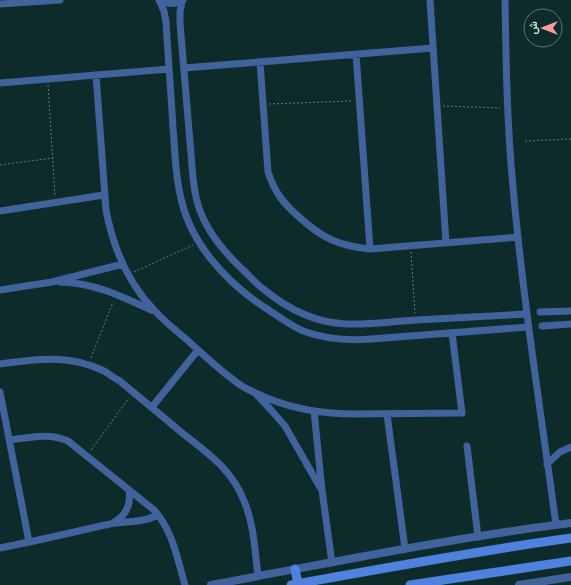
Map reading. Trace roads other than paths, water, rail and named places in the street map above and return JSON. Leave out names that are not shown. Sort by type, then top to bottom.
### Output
[{"type":"main road","points":[[295,569],[294,584],[416,562],[571,538]]},
{"type":"main road","points":[[410,585],[571,561]]},
{"type":"street","points":[[0,4],[60,0]]},
{"type":"street","points":[[159,0],[167,4],[175,4],[183,0]]},
{"type":"street","points":[[159,0],[165,16],[179,188],[188,222],[206,253],[244,292],[288,323],[302,330],[335,339],[353,340],[528,327]]},
{"type":"street","points":[[183,0],[180,12],[180,23],[194,187],[199,207],[207,226],[219,244],[261,288],[285,305],[305,314],[346,324],[527,314]]},
{"type":"street","points":[[430,0],[446,243]]},
{"type":"street","points":[[505,0],[508,108],[513,186],[528,327],[556,525]]},
{"type":"street","points":[[184,68],[433,48]]},
{"type":"street","points":[[356,54],[370,249]]},
{"type":"street","points":[[260,62],[268,172],[273,186],[289,209],[306,224],[322,235],[345,245],[370,249],[518,237]]},
{"type":"street","points":[[0,83],[169,69]]},
{"type":"street","points":[[96,75],[104,195],[109,225],[123,264],[128,275],[145,300],[155,311],[233,380],[254,392],[283,404],[314,411],[342,414],[462,412],[452,333]]},
{"type":"street","points":[[0,211],[104,195]]},
{"type":"street","points":[[0,290],[52,282],[123,264]]},
{"type":"street","points":[[52,282],[90,286],[116,294],[155,311]]},
{"type":"street","points":[[540,312],[571,311]]},
{"type":"street","points":[[542,326],[571,324]]},
{"type":"street","points":[[152,407],[198,350]]},
{"type":"street","points":[[0,364],[25,360],[57,359],[88,365],[120,381],[152,407],[220,464],[240,490],[251,523],[258,576]]},
{"type":"street","points":[[0,392],[29,542]]},
{"type":"street","points":[[254,392],[285,426],[322,490]]},
{"type":"street","points":[[314,411],[322,490],[332,563]]},
{"type":"street","points":[[387,414],[405,549]]},
{"type":"street","points":[[9,440],[55,436],[68,441],[154,510],[163,521],[171,536],[185,585]]},
{"type":"street","points":[[467,446],[478,537]]},
{"type":"street","points":[[547,464],[560,452],[571,447]]},
{"type":"street","points":[[112,524],[125,514],[129,506],[129,490]]},
{"type":"street","points":[[0,548],[112,524],[152,518],[158,515]]},
{"type":"street","points":[[210,585],[405,549],[571,523]]},
{"type":"street","points":[[519,585],[571,578]]}]
